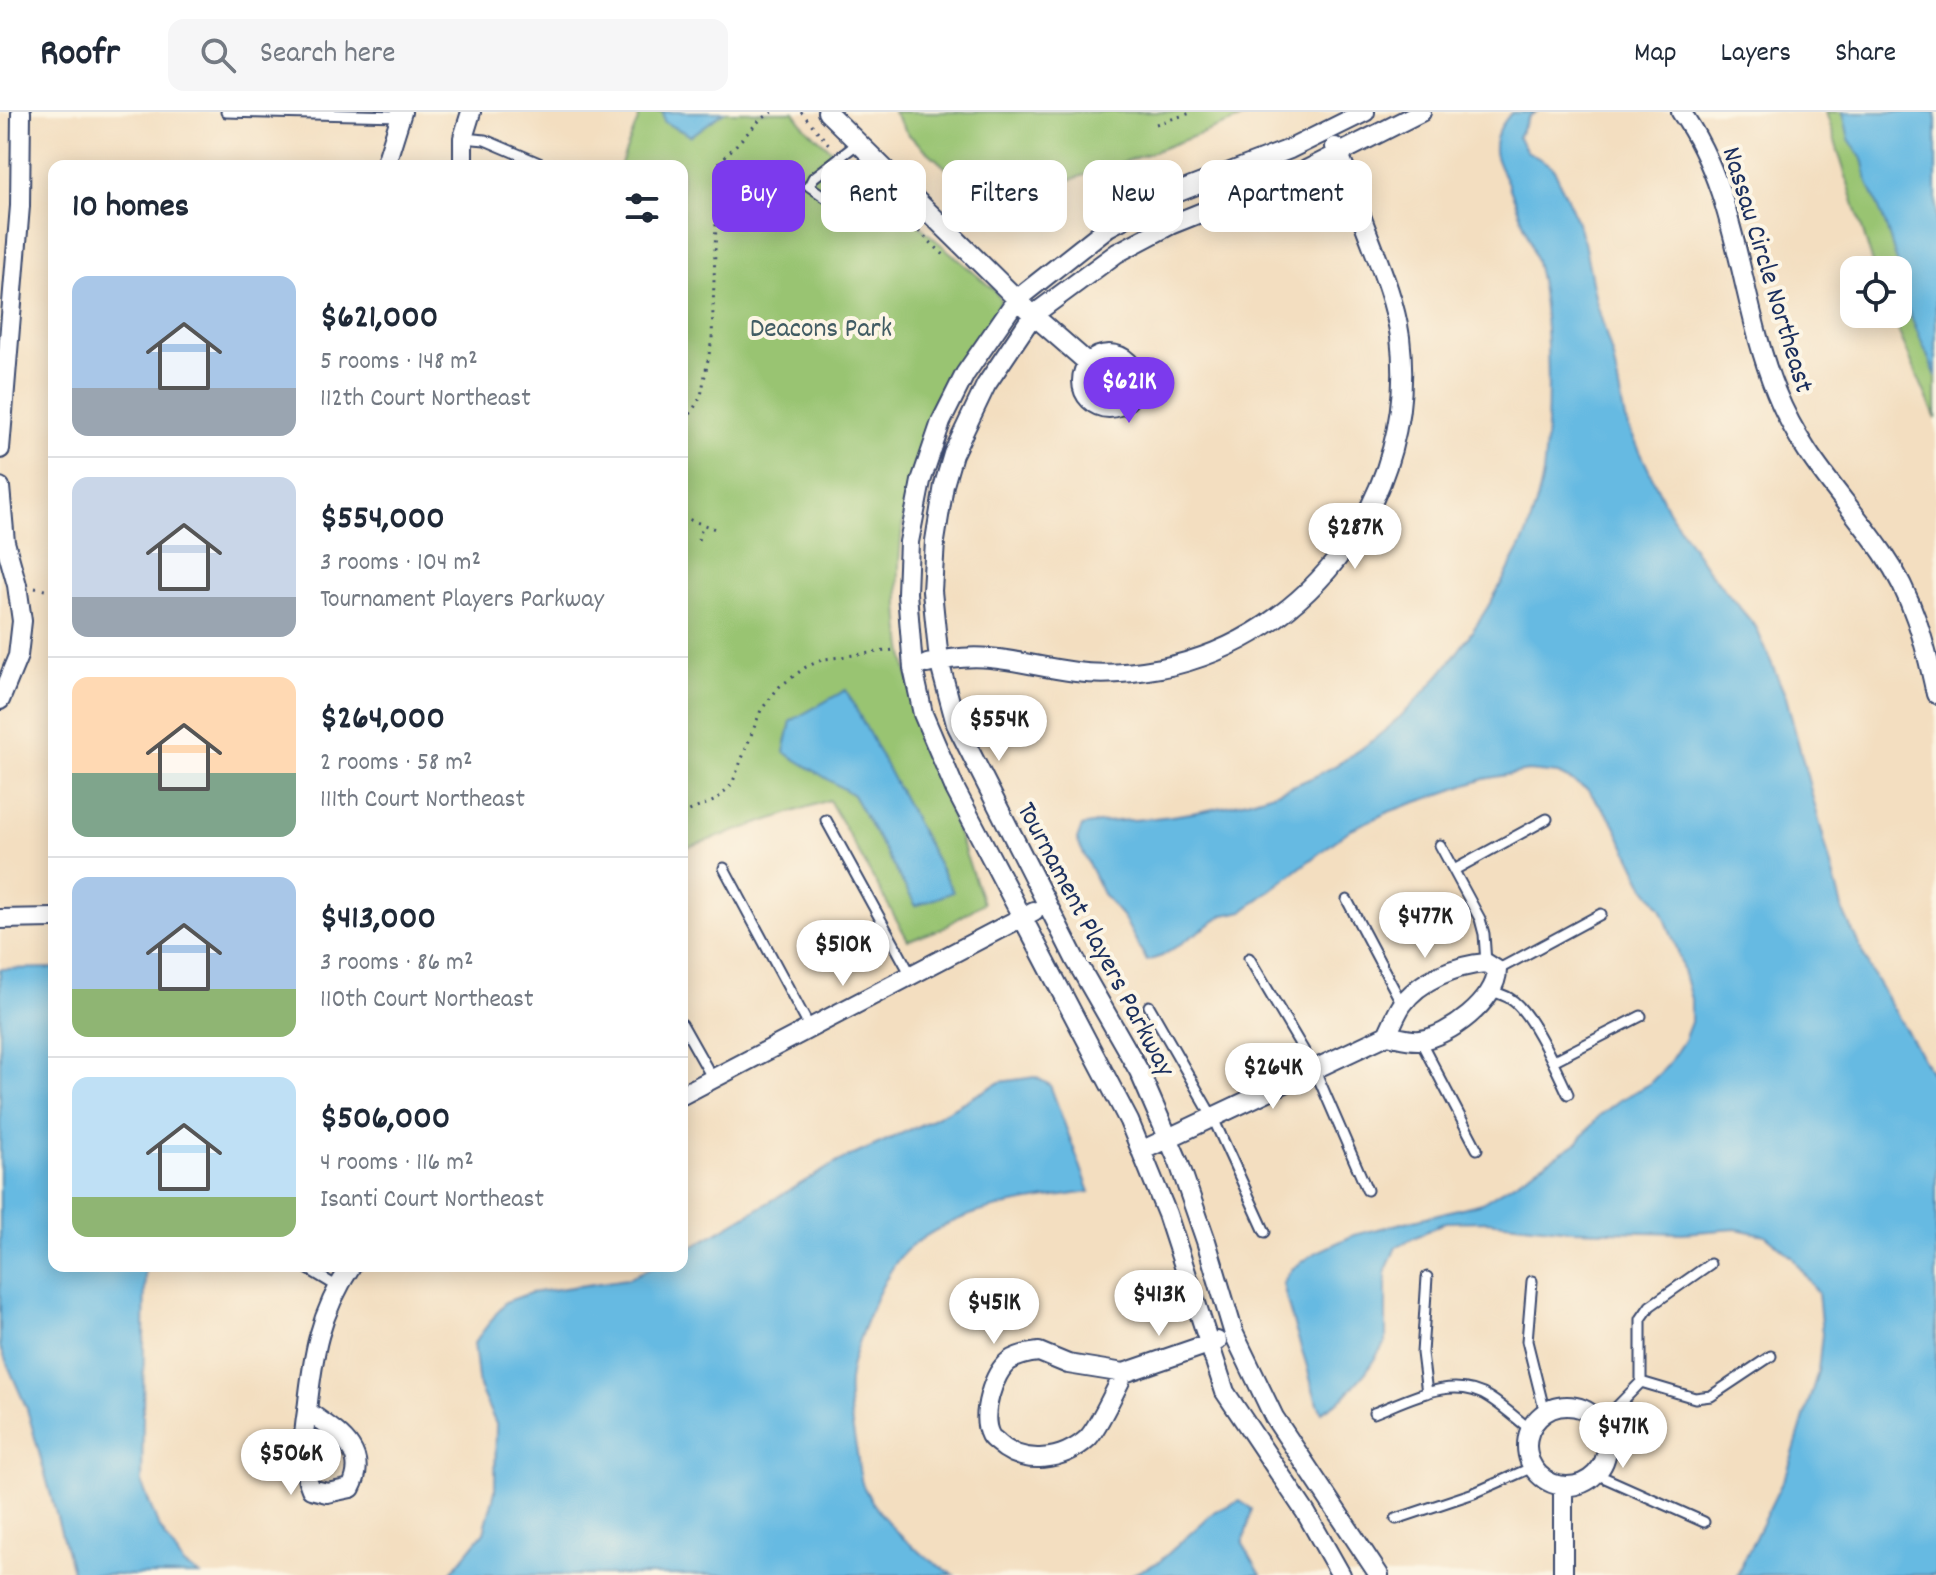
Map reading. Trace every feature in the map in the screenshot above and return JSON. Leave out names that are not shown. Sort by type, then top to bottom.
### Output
[{"type":"street","points":[[0,449],[20,206],[21,112]]},
{"type":"street","points":[[463,160],[463,138],[471,112]]},
{"type":"street","points":[[827,112],[1033,315],[1088,363]]},
{"type":"street","name":"Tournament Players Parkway","points":[[1341,1575],[1306,1513],[1225,1392],[1167,1214],[1129,1121],[955,789],[923,714],[913,668],[907,593],[909,542],[921,481],[941,422],[965,374],[1017,299],[1108,227],[1163,198],[1290,149],[1365,112]]},
{"type":"street","name":"Tournament Players Parkway","points":[[1379,1575],[1274,1417],[1234,1334],[1206,1241],[1168,1138],[1139,1071],[1047,904],[956,724],[939,661],[932,591],[935,541],[944,485],[964,428],[986,385],[1033,315],[1117,253],[1170,225],[1339,155],[1421,112]]},
{"type":"street","name":"Nassau Circle Northeast","points":[[1681,112],[1704,147],[1717,179],[1763,355],[1776,392],[1795,433],[1815,465],[1883,552],[1899,579],[1915,611],[1936,694]]},
{"type":"street","points":[[387,160],[402,114]]},
{"type":"street","points":[[913,668],[939,661],[986,656],[1104,674],[1190,661],[1253,634],[1280,616],[1305,595],[1350,544],[1382,485],[1392,450],[1401,376],[1400,338],[1393,304],[1339,155],[1326,132]]},
{"type":"street","points":[[0,487],[5,542],[17,585],[22,621],[18,656],[0,700]]},
{"type":"street","points":[[688,1092],[1047,904]]},
{"type":"street","points":[[0,919],[48,918]]},
{"type":"street","points":[[1141,1151],[1387,1035],[1420,1040],[1438,1034],[1459,1022],[1491,991],[1497,979],[1492,967],[1465,964],[1428,982],[1402,1004],[1387,1035]]},
{"type":"street","points":[[307,1411],[313,1351],[338,1287],[347,1272]]},
{"type":"street","points":[[1124,1373],[1088,1437],[1064,1452],[1039,1460],[1010,1454],[990,1435],[985,1409],[995,1381],[1007,1362],[1021,1355],[1039,1352],[1068,1364],[1124,1373],[1234,1334]]},
{"type":"street","points":[[1559,1406],[1579,1407],[1601,1423],[1607,1439],[1606,1457],[1596,1474],[1585,1482],[1563,1486],[1542,1477],[1533,1467],[1528,1452],[1531,1430],[1545,1413],[1559,1406]]},
{"type":"street","points":[[1563,1486],[1563,1575]]},
{"type":"lane","points":[[226,112],[402,114]]},
{"type":"lane","points":[[463,138],[485,140],[532,160]]},
{"type":"lane","points":[[837,160],[857,144]]},
{"type":"lane","points":[[821,172],[809,186],[821,194]]},
{"type":"lane","points":[[1454,870],[1547,819]]},
{"type":"lane","points":[[826,820],[911,975]]},
{"type":"lane","points":[[1440,845],[1480,919],[1492,967],[1601,914]]},
{"type":"lane","points":[[724,868],[810,1028]]},
{"type":"lane","points":[[1347,900],[1402,1004]]},
{"type":"lane","points":[[1249,958],[1314,1068],[1367,1190]]},
{"type":"lane","points":[[1491,991],[1510,998],[1522,1008],[1568,1094]]},
{"type":"lane","points":[[1149,1006],[1212,1116],[1265,1232]]},
{"type":"lane","points":[[1553,1061],[1641,1016]]},
{"type":"lane","points":[[688,1035],[713,1079]]},
{"type":"lane","points":[[1420,1040],[1477,1149]]},
{"type":"lane","points":[[1601,1423],[1641,1382],[1641,1319],[1650,1306],[1710,1264]]},
{"type":"lane","points":[[313,1272],[338,1287]]},
{"type":"lane","points":[[1427,1277],[1422,1353],[1427,1393]]},
{"type":"lane","points":[[1532,1281],[1527,1341],[1545,1413]]},
{"type":"lane","points":[[1641,1382],[1695,1398],[1711,1396],[1771,1356]]},
{"type":"lane","points":[[1374,1413],[1450,1387],[1471,1389],[1488,1397],[1531,1430]]},
{"type":"lane","points":[[1396,1519],[1474,1493],[1533,1467]]},
{"type":"lane","points":[[1596,1474],[1704,1522]]},
{"type":"path","points":[[688,418],[701,396],[712,339],[718,164],[760,120],[773,112]]},
{"type":"path","points":[[801,112],[841,157],[952,262]]},
{"type":"path","points":[[1156,124],[1194,112]]},
{"type":"path","points":[[688,519],[718,530]]},
{"type":"path","points":[[698,540],[703,525]]},
{"type":"path","points":[[688,812],[716,800],[732,784],[761,710],[779,687],[806,667],[824,659],[911,648]]},
{"type":"green space","name":"Deacons Park","points":[[641,112],[794,112],[805,127],[843,160],[821,160],[821,232],[926,231],[994,290],[1001,300],[956,369],[919,450],[905,511],[899,573],[901,635],[913,696],[930,755],[983,903],[941,929],[908,940],[829,800],[688,847],[688,160],[622,160]]},
{"type":"green space","points":[[893,112],[1258,112],[1129,160],[1083,160],[1083,176],[1067,181],[1067,160],[942,160],[942,164],[908,134]]},
{"type":"green space","points":[[1826,112],[1936,112],[1936,419],[1897,328],[1912,328],[1912,256],[1871,256]]},
{"type":"water","points":[[663,112],[724,112],[691,136],[664,122]]},
{"type":"water","points":[[1536,112],[1529,117],[1518,137],[1527,151],[1553,167],[1572,209],[1584,242],[1625,420],[1668,510],[1708,570],[1756,627],[1786,697],[1843,911],[1870,969],[1936,1081],[1936,1575],[1737,1575],[1788,1470],[1818,1371],[1822,1334],[1818,1293],[1792,1257],[1765,1235],[1736,1229],[1682,1233],[1572,1230],[1486,1221],[1445,1222],[1396,1247],[1386,1270],[1386,1341],[1366,1372],[1344,1397],[1322,1412],[1319,1406],[1283,1283],[1292,1269],[1315,1253],[1354,1235],[1482,1203],[1578,1142],[1599,1116],[1649,1084],[1667,1066],[1684,1040],[1691,1022],[1691,999],[1677,949],[1661,908],[1645,887],[1612,820],[1587,789],[1558,774],[1528,771],[1484,779],[1391,811],[1351,829],[1243,911],[1224,915],[1162,956],[1147,961],[1123,917],[1103,894],[1077,840],[1082,826],[1172,816],[1226,806],[1295,785],[1330,769],[1392,724],[1420,697],[1445,668],[1490,604],[1527,533],[1543,474],[1548,365],[1540,281],[1526,230],[1495,151],[1497,135],[1511,113]]},
{"type":"water","points":[[1843,112],[1936,112],[1936,376],[1912,319],[1912,256],[1895,256],[1868,183],[1864,162],[1849,139]]},
{"type":"water","points":[[846,690],[953,892],[916,906],[853,795],[784,752],[791,721]]},
{"type":"water","points":[[48,968],[48,1272],[145,1272],[142,1484],[158,1525],[184,1565],[200,1575],[73,1575],[27,1409],[0,1347],[0,969]]},
{"type":"water","points":[[1035,1077],[1050,1085],[1090,1192],[972,1214],[928,1235],[908,1249],[889,1274],[871,1310],[856,1350],[849,1381],[851,1417],[864,1488],[882,1515],[903,1538],[954,1575],[449,1575],[484,1532],[495,1491],[496,1424],[479,1387],[474,1343],[505,1302],[530,1293],[627,1279],[642,1272],[688,1272],[688,1250],[838,1162],[927,1122],[1000,1082]]},
{"type":"water","points":[[1240,1501],[1252,1509],[1243,1544],[1261,1575],[1131,1575],[1159,1562],[1215,1511]]}]
